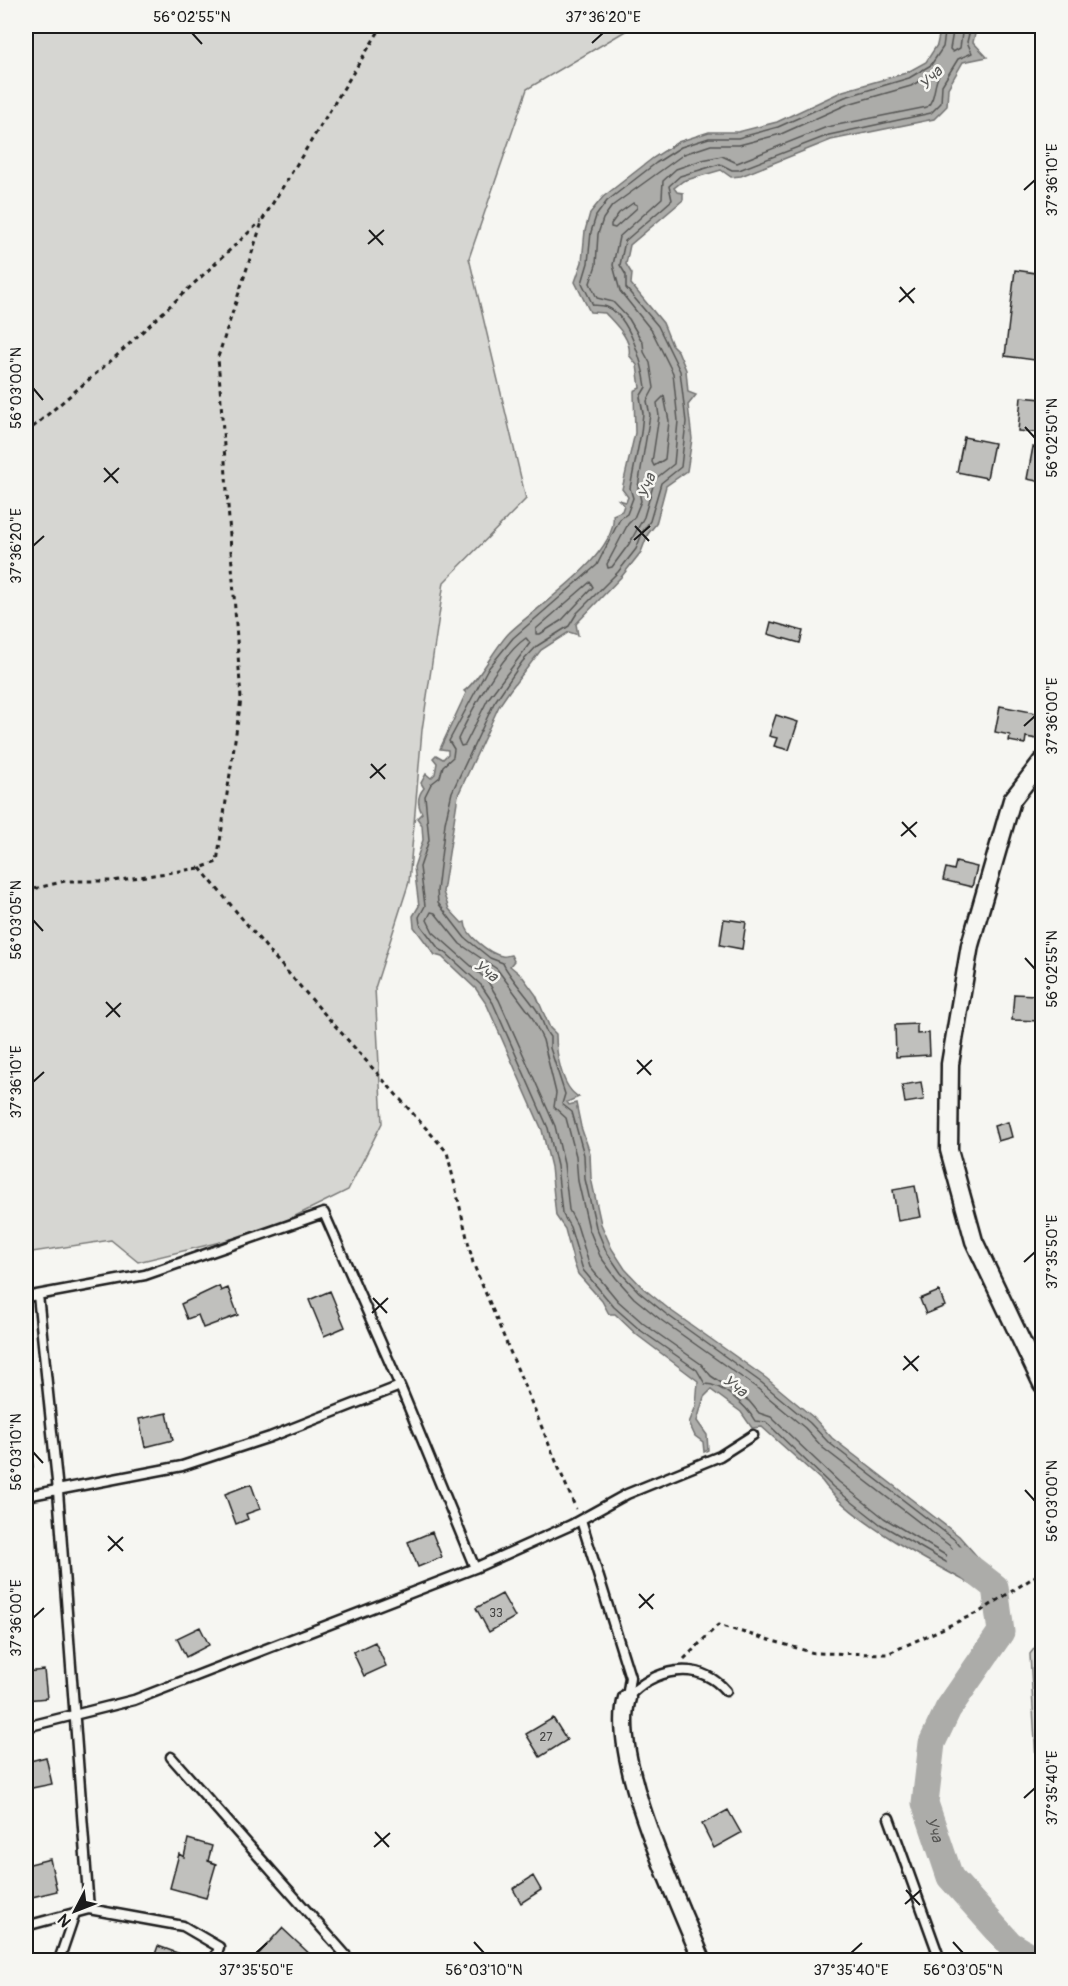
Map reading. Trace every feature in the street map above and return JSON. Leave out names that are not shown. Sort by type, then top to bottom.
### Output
[{"type":"street","points":[[1042,761],[1012,800],[970,945],[950,1064],[949,1150],[974,1241],[1042,1384]]},
{"type":"street","points":[[627,1698],[623,1713],[636,1795],[702,1960]]},
{"type":"lane","points":[[26,1297],[145,1275],[324,1213],[400,1386],[475,1568]]},
{"type":"lane","points":[[38,1294],[58,1491],[89,1909]]},
{"type":"lane","points":[[26,1496],[182,1466],[270,1437],[400,1386]]},
{"type":"lane","points":[[26,1727],[134,1700],[475,1568],[580,1520],[627,1494],[720,1456],[753,1435]]},
{"type":"lane","points":[[580,1520],[630,1677],[627,1698]]},
{"type":"lane","points":[[627,1698],[641,1682],[672,1671],[698,1672],[717,1680],[726,1691]]},
{"type":"lane","points":[[171,1757],[350,1960]]},
{"type":"lane","points":[[889,1818],[938,1954],[923,1960]]},
{"type":"lane","points":[[26,1926],[89,1909],[183,1926],[219,1947],[215,1960]]},
{"type":"lane","points":[[59,1960],[75,1913]]},
{"type":"path","points":[[26,891],[65,881],[113,881],[200,868],[217,862],[241,699],[218,357],[263,219],[382,26]]},
{"type":"path","points":[[26,433],[113,359],[263,219]]},
{"type":"path","points":[[200,868],[275,958],[447,1152],[473,1263],[580,1520]]},
{"type":"path","points":[[672,1671],[718,1625],[814,1653],[887,1654],[981,1611],[1042,1572]]},
{"type":"shaded area","points":[[26,26],[634,26],[527,89],[469,258],[526,499],[444,582],[422,730],[409,882],[375,988],[382,1123],[348,1190],[265,1231],[138,1262],[111,1240],[26,1253]]},
{"type":"shaded area","points":[[1042,1638],[1042,1866],[1030,1654]]},
{"type":"water","points":[[941,26],[977,26],[973,42],[987,57],[963,62],[948,88],[947,106],[934,119],[831,140],[741,176],[731,177],[721,170],[683,181],[674,188],[677,192],[683,193],[683,200],[630,245],[626,264],[632,274],[631,284],[663,323],[686,370],[688,392],[696,395],[688,405],[692,439],[687,471],[666,486],[656,524],[648,534],[641,552],[622,576],[576,624],[578,635],[569,632],[541,650],[499,706],[458,795],[443,892],[449,909],[462,923],[465,922],[469,933],[479,943],[497,954],[511,955],[514,961],[510,966],[522,976],[536,995],[550,1028],[556,1034],[557,1050],[564,1078],[568,1086],[579,1097],[567,1102],[569,1105],[576,1103],[590,1153],[591,1178],[601,1224],[612,1249],[625,1269],[643,1288],[670,1310],[766,1378],[814,1418],[832,1438],[959,1536],[995,1577],[980,1589],[873,1527],[835,1496],[822,1481],[762,1427],[752,1428],[741,1412],[711,1390],[704,1397],[697,1421],[707,1435],[708,1450],[704,1452],[703,1442],[695,1436],[689,1423],[696,1406],[698,1381],[637,1335],[615,1314],[609,1314],[602,1301],[578,1274],[565,1229],[556,1216],[551,1167],[542,1130],[487,1005],[476,989],[442,957],[435,955],[414,927],[413,916],[419,906],[414,867],[423,840],[422,825],[417,818],[422,813],[419,797],[424,788],[421,783],[426,774],[431,778],[435,774],[437,763],[433,758],[436,755],[443,759],[448,754],[448,750],[440,749],[466,693],[464,691],[475,680],[509,633],[573,580],[603,547],[611,531],[613,515],[622,511],[624,505],[619,500],[626,502],[628,497],[622,489],[635,433],[634,391],[640,388],[637,365],[629,355],[628,343],[622,332],[605,313],[590,312],[575,282],[582,262],[585,231],[590,213],[603,197],[653,158],[678,142],[709,132],[738,132],[777,122],[843,91],[906,73],[926,62],[937,45]]},
{"type":"building","points":[[1015,270],[1042,274],[1042,361],[1005,356]]},
{"type":"building","points":[[1015,270],[1042,274],[1042,361],[1005,356]]},
{"type":"building","points":[[1021,397],[1042,399],[1042,433],[1018,431]]},
{"type":"building","points":[[964,437],[994,443],[987,478],[957,472]]},
{"type":"building","points":[[1033,447],[1042,449],[1042,482],[1027,479]]},
{"type":"building","points":[[771,622],[803,631],[800,643],[768,634]]},
{"type":"building","points":[[1000,706],[1042,714],[1042,740],[1026,737],[1025,744],[1009,741],[1010,735],[995,732]]},
{"type":"building","points":[[776,715],[798,722],[789,750],[774,746],[777,738],[769,736]]},
{"type":"building","points":[[956,862],[977,867],[972,887],[943,880],[946,868],[954,870]]},
{"type":"building","points":[[724,919],[746,922],[742,949],[720,945]]},
{"type":"building","points":[[1036,989],[1042,989],[1042,1021],[1012,1020],[1014,994],[1036,995]]},
{"type":"building","points":[[917,1024],[917,1034],[929,1033],[930,1055],[896,1057],[895,1025]]},
{"type":"building","points":[[921,1082],[924,1100],[905,1103],[902,1085]]},
{"type":"building","points":[[1008,1122],[1012,1137],[998,1141],[994,1126]]},
{"type":"building","points":[[915,1186],[921,1217],[898,1221],[893,1190]]},
{"type":"building","points":[[219,1286],[221,1291],[228,1288],[238,1315],[203,1328],[198,1315],[187,1319],[181,1304]]},
{"type":"building","points":[[330,1291],[345,1327],[324,1336],[309,1300]]},
{"type":"building","points":[[939,1291],[945,1306],[926,1314],[920,1299]]},
{"type":"building","points":[[167,1413],[173,1440],[145,1447],[139,1419]]},
{"type":"building","points":[[29,1437],[33,1467],[26,1468],[26,1438]]},
{"type":"building","points":[[251,1484],[260,1509],[246,1514],[248,1519],[236,1524],[225,1494]]},
{"type":"building","points":[[432,1532],[442,1557],[418,1567],[408,1542]]},
{"type":"building","points":[[502,1594],[515,1617],[489,1632],[476,1608]]},
{"type":"building","points":[[200,1627],[209,1645],[186,1657],[177,1638]]},
{"type":"building","points":[[375,1642],[386,1666],[364,1676],[353,1652]]},
{"type":"building","points":[[44,1670],[47,1698],[26,1700],[26,1672]]},
{"type":"building","points":[[553,1718],[567,1740],[540,1757],[526,1734]]},
{"type":"building","points":[[46,1757],[52,1784],[27,1789],[26,1762]]},
{"type":"building","points":[[728,1810],[741,1833],[714,1848],[702,1824]]},
{"type":"building","points":[[188,1839],[212,1846],[208,1861],[216,1864],[206,1898],[170,1888],[179,1854],[184,1857]]},
{"type":"building","points":[[50,1859],[57,1891],[28,1898],[26,1865]]},
{"type":"building","points":[[533,1876],[541,1890],[521,1903],[513,1889]]},
{"type":"building","points":[[282,1928],[314,1958],[312,1960],[257,1960],[256,1957]]},
{"type":"building","points":[[158,1946],[183,1955],[181,1960],[153,1960]]},
{"type":"waterway","name":"Уча","points":[[960,1560],[995,1587],[1001,1632],[948,1709],[932,1743],[925,1803],[950,1877],[1010,1944],[1037,1960]]}]
